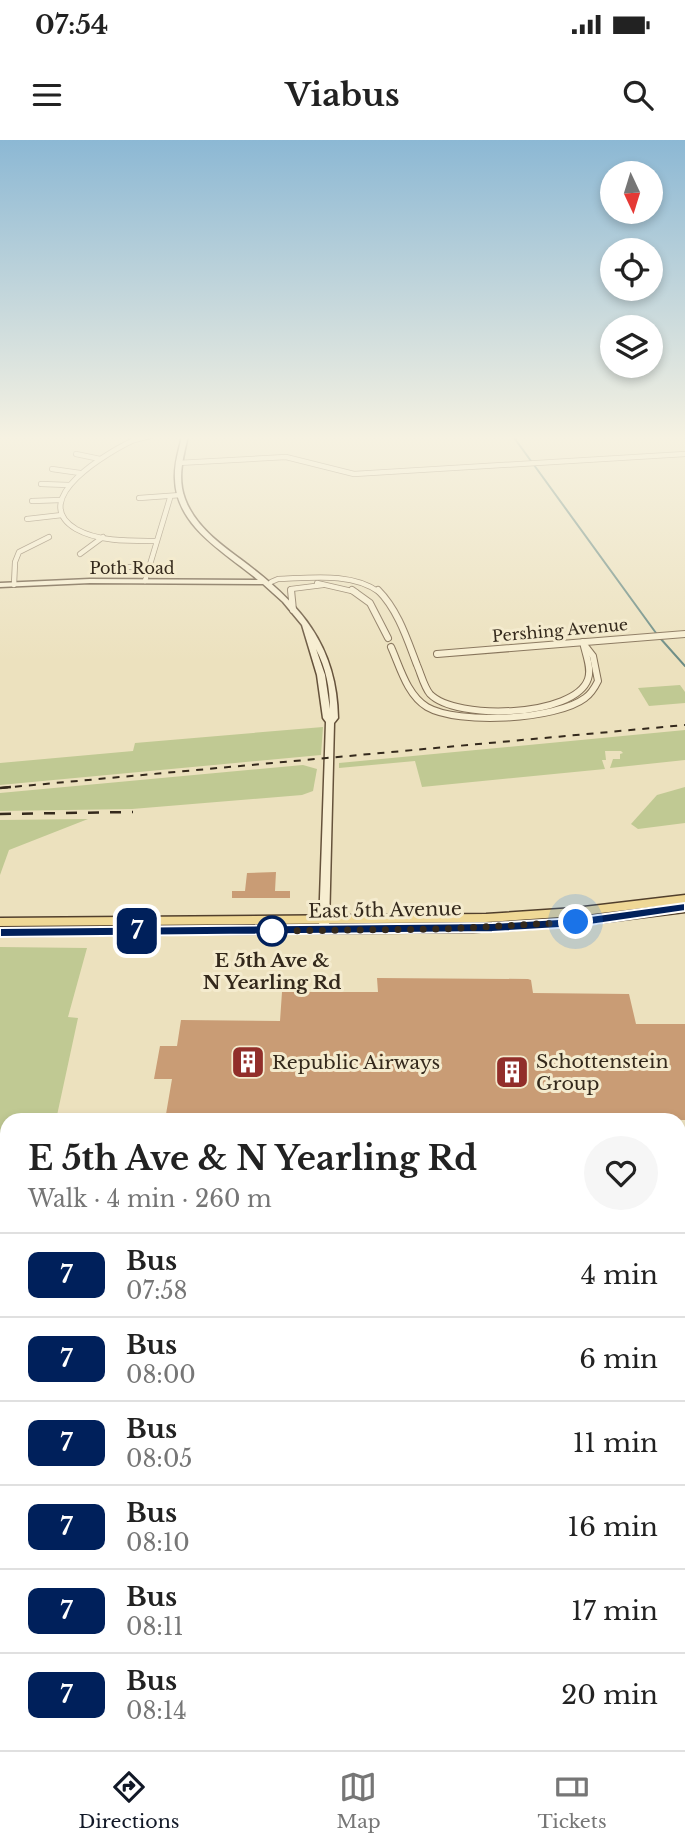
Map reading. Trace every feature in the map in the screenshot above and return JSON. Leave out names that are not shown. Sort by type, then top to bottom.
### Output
[{"type":"main road","points":[[189,511],[209,537],[268,582],[305,626],[321,675],[327,718],[330,722],[324,925]]},
{"type":"main road","name":"Poth Road","points":[[0,585],[145,581],[268,582]]},
{"type":"main road","name":"East 5th Avenue","points":[[0,932],[324,925],[521,916],[685,899]]},
{"type":"main road","name":"East 5th Avenue","points":[[0,922],[535,925],[685,908]]},
{"type":"street","points":[[62,511],[70,525],[103,537],[156,541]]},
{"type":"street","points":[[145,581],[166,511]]},
{"type":"street","points":[[27,519],[62,515]]},
{"type":"street","points":[[14,584],[17,575],[15,558],[18,552],[49,537]]},
{"type":"street","points":[[80,554],[103,537]]},
{"type":"street","points":[[117,567],[149,567]]},
{"type":"street","points":[[268,582],[278,579],[335,579],[363,583],[376,589],[386,597],[428,692],[436,700],[463,710],[546,705],[571,696],[583,688],[588,680],[583,642]]},
{"type":"street","points":[[268,582],[332,585],[366,596],[387,638]]},
{"type":"street","points":[[293,610],[291,589],[332,585]]},
{"type":"street","name":"Pershing Avenue","points":[[437,654],[685,634]]},
{"type":"street","points":[[391,647],[420,702],[444,715],[479,718],[546,712],[581,702],[589,696],[598,681],[593,656],[583,642]]},
{"type":"green space","points":[[680,685],[685,692],[685,703],[649,706],[638,688]]},
{"type":"green space","points":[[323,727],[321,755],[0,785],[0,763],[133,751],[135,743]]},
{"type":"green space","points":[[685,730],[685,760],[610,768],[613,759],[620,759],[620,754],[623,753],[605,751],[606,760],[602,760],[605,769],[422,787],[415,761],[339,768],[339,763]]},
{"type":"green space","points":[[303,765],[317,769],[313,791],[302,795],[132,809],[0,811],[0,793]]},
{"type":"green space","points":[[685,787],[685,823],[638,829],[631,824],[657,795]]},
{"type":"green space","points":[[88,819],[9,850],[0,875],[0,820]]},
{"type":"green space","points":[[0,947],[87,948],[68,1017],[78,1018],[58,1113],[0,1113]]},
{"type":"building","points":[[276,872],[275,891],[290,891],[290,898],[232,898],[232,891],[245,891],[247,873]]},
{"type":"building","name":"Schottenstein Group","points":[[377,978],[528,979],[531,980],[533,993],[629,994],[636,1024],[685,1024],[685,1113],[166,1113],[172,1079],[154,1079],[160,1046],[177,1046],[181,1020],[280,1021],[282,992],[378,992]]},
{"type":"waterway","points":[[568,511],[656,633]]},
{"type":"waterway","points":[[660,638],[685,666]]},
{"type":"railway","points":[[1,788],[685,725]]},
{"type":"railway","points":[[0,788],[20,786]]},
{"type":"railway","points":[[0,814],[133,812]]},
{"type":"bus line","name":"7","points":[[0,932],[492,928],[615,918],[685,908]]},
{"type":"place","name":"E 5th Ave & N Yearling Rd","points":[[272,931]]},
{"type":"place","name":"Republic Airways","points":[[248,1062]]},
{"type":"place","name":"Schottenstein Group","points":[[512,1072]]},
{"type":"route","points":[[272,931],[444,929],[576,922]]}]
